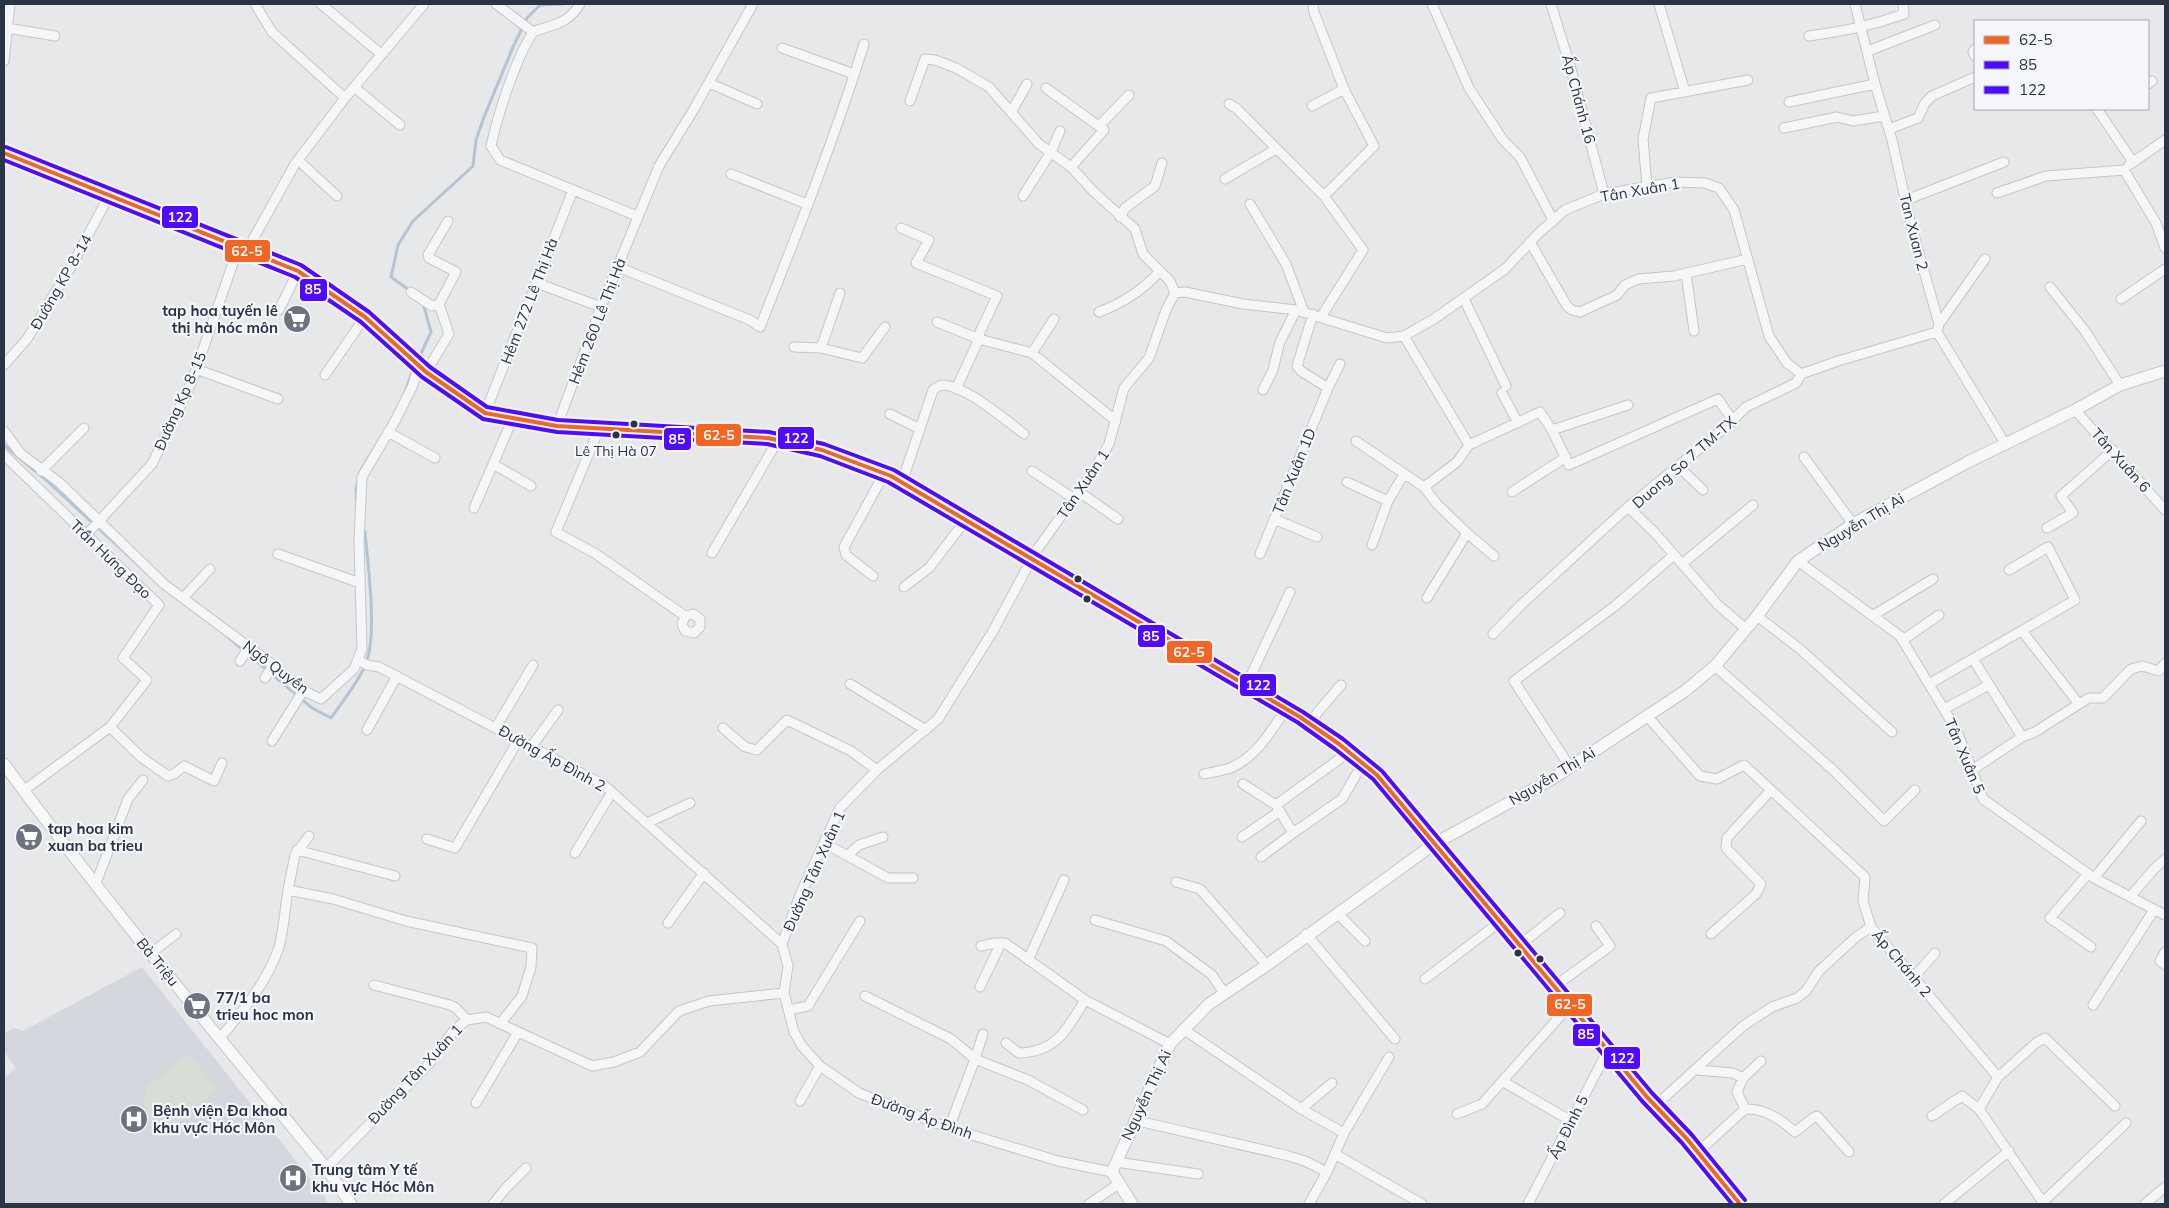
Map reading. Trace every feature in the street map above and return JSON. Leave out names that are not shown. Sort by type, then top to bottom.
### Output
[{"type":"street","points":[[4,61],[10,4]]},
{"type":"street","points":[[255,4],[272,32],[345,98]]},
{"type":"street","points":[[321,4],[381,54]]},
{"type":"street","name":"Đường Kp 8-15","points":[[86,536],[152,464],[196,369],[243,248],[298,160],[345,98],[424,4]]},
{"type":"street","points":[[496,4],[531,30],[556,26],[574,12],[580,4]]},
{"type":"street","name":"Hẻm 260 Lê Thị Hà","points":[[557,426],[601,307],[659,166],[753,4]]},
{"type":"street","points":[[1313,4],[1314,12],[1344,90],[1374,146],[1324,196]]},
{"type":"street","points":[[1432,4],[1469,88],[1498,132],[1520,157],[1553,220]]},
{"type":"street","name":"Ấp Chánh 16","points":[[1552,4],[1604,194]]},
{"type":"street","points":[[1659,4],[1685,92]]},
{"type":"street","name":"Tan Xuan 2","points":[[1855,4],[1875,84],[1889,129],[1938,328],[2006,445]]},
{"type":"street","points":[[1809,36],[1862,28],[1904,14],[1904,4]]},
{"type":"street","points":[[1868,51],[1935,26]]},
{"type":"street","points":[[7,28],[55,36]]},
{"type":"street","points":[[531,30],[514,73],[491,146],[500,160],[638,216]]},
{"type":"street","points":[[618,267],[741,317],[760,327],[807,204],[864,44]]},
{"type":"street","points":[[782,48],[854,74]]},
{"type":"street","points":[[910,101],[925,59],[935,60],[956,68],[989,87],[1040,144],[1071,167],[1120,217],[1135,229],[1143,254],[1170,281],[1175,293],[1185,292],[1243,304],[1309,313],[1386,338],[1404,336],[1469,445]]},
{"type":"street","points":[[1889,129],[1918,118],[1925,103],[1932,96],[1974,77]]},
{"type":"street","points":[[1647,187],[1643,139],[1651,98],[1748,80]]},
{"type":"street","points":[[709,82],[757,104]]},
{"type":"street","points":[[1012,111],[1027,84]]},
{"type":"street","points":[[1788,102],[1875,84]]},
{"type":"street","points":[[354,87],[400,125]]},
{"type":"street","points":[[1046,88],[1104,130],[1071,167]]},
{"type":"street","points":[[1312,106],[1344,90]]},
{"type":"street","points":[[1099,126],[1129,95]]},
{"type":"street","points":[[1230,104],[1324,196],[1363,250],[1309,313],[1280,342],[1273,370],[1263,390]]},
{"type":"street","points":[[2101,110],[2133,162]]},
{"type":"street","points":[[1784,128],[1837,117],[1853,121],[1884,116]]},
{"type":"street","points":[[1023,196],[1051,152],[1060,131]]},
{"type":"street","points":[[1997,193],[2046,176],[2124,170],[2165,140]]},
{"type":"street","points":[[1225,179],[1276,149]]},
{"type":"street","points":[[4,153],[298,271],[364,317],[423,368],[485,413],[557,426],[740,435],[778,440],[822,450],[884,474],[902,482],[965,521],[1286,709],[1349,752],[1377,775],[1655,1106],[1740,1204]]},
{"type":"street","points":[[298,160],[337,196]]},
{"type":"street","points":[[1906,200],[2004,162]]},
{"type":"street","points":[[1120,217],[1125,208],[1155,186],[1162,163]]},
{"type":"street","points":[[2124,170],[2156,223],[2165,248]]},
{"type":"street","points":[[732,174],[807,204]]},
{"type":"street","name":"Tân Xuân 1","points":[[1404,336],[1464,299],[1505,269],[1530,242],[1565,210],[1604,194],[1675,182],[1705,183],[1719,188],[1734,210],[1769,336],[1787,363],[1801,374]]},
{"type":"street","name":"Hẻm 272 Lê Thị Hà","points":[[485,413],[573,190]]},
{"type":"street","name":"Đường KP 8-14","points":[[4,365],[27,339],[72,265],[110,194]]},
{"type":"street","points":[[1250,204],[1286,264],[1309,313],[1297,366],[1301,371],[1328,388]]},
{"type":"street","points":[[411,292],[432,306],[439,304],[456,272],[429,258],[428,254],[448,221]]},
{"type":"street","points":[[901,228],[929,240],[916,263],[997,296],[956,389]]},
{"type":"street","points":[[1530,242],[1567,306],[1572,310],[1580,312],[1617,295],[1625,285],[1638,279],[1686,273],[1748,259]]},
{"type":"street","points":[[1801,374],[1938,328],[1985,259]]},
{"type":"street","points":[[2122,299],[2165,269]]},
{"type":"street","points":[[279,310],[298,271]]},
{"type":"street","points":[[1099,312],[1117,305],[1145,287],[1159,272]]},
{"type":"street","points":[[1686,273],[1694,331]]},
{"type":"street","points":[[537,283],[601,307]]},
{"type":"street","points":[[2050,286],[2085,331],[2120,385]]},
{"type":"street","name":"Tân Xuân 1","points":[[1031,560],[1109,444],[1124,388],[1149,358],[1166,310],[1175,293]]},
{"type":"street","points":[[821,348],[840,294]]},
{"type":"street","points":[[1464,299],[1518,423]]},
{"type":"street","name":"Ngô Quyền","points":[[4,431],[20,453],[41,471],[60,483],[164,584],[273,666],[302,692],[321,699],[363,663],[359,541],[362,477],[392,435],[395,422],[423,368],[449,334],[439,304]]},
{"type":"street","points":[[325,375],[364,317]]},
{"type":"street","points":[[1032,354],[1054,319]]},
{"type":"street","points":[[937,322],[979,339],[1032,354],[1116,421]]},
{"type":"street","points":[[794,347],[821,348],[862,358],[885,327]]},
{"type":"street","name":"Tân Xuân 1D","points":[[1260,554],[1328,388],[1340,364]]},
{"type":"street","points":[[196,369],[278,399]]},
{"type":"street","name":"Nguyễn Thị Ai","points":[[1114,1167],[1170,1044],[1209,1004],[1267,965],[1306,934],[1434,844],[1552,780],[1685,691],[1715,666],[1757,616],[1798,561],[1853,524],[1968,462],[2006,445],[2120,385],[2165,371]]},
{"type":"street","name":"Duong So 7 TM-TX","points":[[1745,628],[1718,605],[1628,507],[1679,467],[1746,407],[1796,383],[1801,374]]},
{"type":"street","points":[[902,482],[933,390],[942,385],[956,389],[988,406],[1024,434]]},
{"type":"street","points":[[1424,487],[1457,462],[1469,445],[1540,412],[1552,430],[1569,465],[1718,398],[1733,420]]},
{"type":"street","points":[[1552,430],[1628,405]]},
{"type":"street","name":"Tân Xuân 6","points":[[2075,410],[2165,510]]},
{"type":"street","points":[[890,414],[920,429]]},
{"type":"street","points":[[474,508],[513,418]]},
{"type":"street","points":[[41,471],[84,428]]},
{"type":"street","points":[[599,429],[556,532],[596,554],[685,616]]},
{"type":"street","points":[[392,435],[435,458]]},
{"type":"street","points":[[712,553],[778,440]]},
{"type":"street","points":[[1356,441],[1424,487],[1437,504],[1494,556]]},
{"type":"street","points":[[2047,528],[2073,512],[2061,496],[2113,450]]},
{"type":"street","name":"Trần Hưng Đạo","points":[[4,455],[159,605],[124,658],[147,680],[110,727],[24,791]]},
{"type":"street","points":[[1512,492],[1566,457]]},
{"type":"street","points":[[1804,457],[1853,524]]},
{"type":"street","points":[[493,464],[531,486]]},
{"type":"street","points":[[1679,467],[1702,490]]},
{"type":"street","points":[[1032,471],[1118,519]]},
{"type":"street","points":[[873,576],[846,555],[844,547],[884,474]]},
{"type":"street","points":[[1372,545],[1388,501],[1404,474]]},
{"type":"street","points":[[1346,482],[1388,501]]},
{"type":"street","points":[[1682,564],[1753,505]]},
{"type":"street","points":[[1493,634],[1521,605],[1628,507]]},
{"type":"street","points":[[1274,519],[1317,537]]},
{"type":"street","points":[[904,587],[929,568],[965,521]]},
{"type":"street","points":[[1427,598],[1467,533]]},
{"type":"street","points":[[1929,684],[2075,600],[2048,547],[2010,570]]},
{"type":"street","points":[[278,554],[360,583]]},
{"type":"street","points":[[1570,767],[1514,681],[1614,606],[1674,555]]},
{"type":"street","name":"Đường Tân Xuân 1","points":[[326,1168],[428,1065],[454,1030],[467,1020],[486,1017],[592,1066],[614,1062],[640,1052],[679,1011],[709,1001],[784,994],[788,966],[782,944],[800,895],[840,808],[877,770],[938,719],[1016,591],[1031,560]]},
{"type":"street","name":"Tân Xuân 5","points":[[1798,561],[1900,636],[1957,731],[1983,799],[2091,876],[2165,915]]},
{"type":"street","points":[[183,598],[210,569]]},
{"type":"street","points":[[1872,616],[1933,579]]},
{"type":"street","points":[[1246,686],[1290,592]]},
{"type":"street","points":[[1903,640],[1939,615]]},
{"type":"street","points":[[1757,616],[1814,661],[1892,732]]},
{"type":"street","points":[[2022,631],[2079,704]]},
{"type":"street","points":[[241,660],[248,648]]},
{"type":"street","points":[[1973,659],[2022,737]]},
{"type":"street","name":"Đường Ấp Đình 2","points":[[363,663],[379,667],[397,676],[604,785],[782,944]]},
{"type":"street","points":[[1972,770],[2022,737],[2035,732],[2089,698],[2103,698],[2130,670],[2142,666],[2159,671],[2165,663]]},
{"type":"street","points":[[496,727],[533,665]]},
{"type":"street","points":[[266,678],[273,666]]},
{"type":"street","points":[[1715,666],[1832,769],[1884,821],[1914,790]]},
{"type":"street","points":[[367,730],[397,676]]},
{"type":"street","points":[[850,684],[926,730]]},
{"type":"street","points":[[1311,725],[1317,712],[1341,685]]},
{"type":"street","points":[[1944,709],[1989,685]]},
{"type":"street","points":[[272,741],[302,692]]},
{"type":"street","points":[[1204,774],[1231,768],[1250,756],[1264,742],[1286,709]]},
{"type":"street","points":[[532,746],[558,710]]},
{"type":"street","name":"Ấp Chánh 2","points":[[1647,716],[1700,776],[1717,779],[1744,765],[1865,877],[1863,901],[1871,927],[1998,1077]]},
{"type":"street","points":[[723,728],[745,748],[757,750],[787,720],[851,751],[877,770]]},
{"type":"street","points":[[110,727],[141,757],[168,776],[184,766],[214,781],[222,763]]},
{"type":"street","points":[[427,839],[454,848],[520,740]]},
{"type":"street","points":[[1242,837],[1349,752]]},
{"type":"street","points":[[1260,857],[1342,798],[1363,763]]},
{"type":"street","name":"Bà Triệu","points":[[4,764],[150,954],[326,1168],[351,1204]]},
{"type":"street","points":[[96,883],[128,799],[143,780]]},
{"type":"street","points":[[1243,784],[1278,808],[1293,833]]},
{"type":"street","points":[[1711,934],[1756,894],[1761,884],[1726,848],[1727,838],[1771,790]]},
{"type":"street","points":[[575,853],[612,792]]},
{"type":"street","points":[[647,823],[690,803]]},
{"type":"street","points":[[2091,947],[2050,918],[2141,821]]},
{"type":"street","points":[[220,1038],[244,1010],[265,976],[279,947],[288,890],[297,850],[309,836]]},
{"type":"street","points":[[848,856],[859,845],[883,837]]},
{"type":"street","points":[[824,843],[888,878],[913,878]]},
{"type":"street","points":[[297,850],[395,876]]},
{"type":"street","points":[[2130,897],[2165,858]]},
{"type":"street","points":[[668,923],[704,873]]},
{"type":"street","points":[[1028,960],[1064,880]]},
{"type":"street","points":[[1176,882],[1200,889],[1267,965]]},
{"type":"street","points":[[288,890],[333,899],[406,921],[532,948],[531,967],[522,996],[500,1024]]},
{"type":"street","points":[[2093,1005],[2154,910]]},
{"type":"street","points":[[1520,945],[1560,912]]},
{"type":"street","points":[[1337,913],[1365,941]]},
{"type":"street","points":[[1095,920],[1166,941],[1212,975],[1224,993]]},
{"type":"street","points":[[788,1010],[808,1006],[860,921]]},
{"type":"street","points":[[1425,979],[1500,921]]},
{"type":"street","points":[[1556,986],[1610,946],[1596,926]]},
{"type":"street","points":[[1655,1106],[1697,1070],[1742,1026],[1772,1007],[1797,998],[1806,990],[1818,971],[1856,937],[1871,927]]},
{"type":"street","points":[[150,954],[171,940],[176,934]]},
{"type":"street","points":[[1306,934],[1395,1039]]},
{"type":"street","points":[[980,987],[1001,943]]},
{"type":"street","points":[[981,946],[1005,943],[1085,1000],[1170,1044]]},
{"type":"street","points":[[2165,952],[2160,961],[2165,965]]},
{"type":"street","points":[[1914,977],[1935,953]]},
{"type":"street","points":[[374,985],[450,1005],[456,1008],[467,1020]]},
{"type":"street","name":"Đường Ấp Đình","points":[[784,994],[794,1032],[802,1046],[820,1066],[860,1092],[949,1128],[1058,1161],[1198,1174]]},
{"type":"street","points":[[865,996],[951,1039],[975,1059],[1028,1080],[1082,1110]]},
{"type":"street","points":[[1006,1043],[1020,1053],[1043,1050],[1056,1041],[1067,1029],[1085,1000]]},
{"type":"street","points":[[1457,1114],[1482,1104],[1571,1004]]},
{"type":"street","points":[[1183,1029],[1301,1108],[1344,1133]]},
{"type":"street","points":[[476,1103],[518,1032]]},
{"type":"street","points":[[949,1128],[983,1034]]},
{"type":"street","points":[[1979,1109],[1998,1077],[2045,1038],[2116,1106]]},
{"type":"street","name":"Ấp Đình 5","points":[[1528,1204],[1608,1050]]},
{"type":"street","points":[[1309,1204],[1327,1172],[1344,1133],[1389,1057]]},
{"type":"street","points":[[1745,1109],[1737,1092],[1743,1078],[1761,1061]]},
{"type":"street","points":[[800,1101],[820,1066]]},
{"type":"street","points":[[1697,1070],[1733,1073],[1743,1078]]},
{"type":"street","points":[[1502,1081],[1571,1121]]},
{"type":"street","points":[[1301,1108],[1332,1083]]},
{"type":"street","points":[[1932,1116],[1962,1096],[1979,1109],[2044,1203],[2126,1123]]},
{"type":"street","points":[[1697,1153],[1745,1109],[1758,1109],[1780,1119],[1795,1132],[1818,1116],[1849,1152]]},
{"type":"street","points":[[1134,1120],[1286,1155],[1327,1172]]},
{"type":"street","points":[[1944,1204],[2009,1150]]},
{"type":"street","points":[[1335,1154],[1422,1204]]},
{"type":"street","points":[[1114,1167],[1120,1183],[1132,1204]]},
{"type":"street","points":[[493,1204],[526,1168]]},
{"type":"street","points":[[1089,1204],[1120,1183]]},
{"type":"street","points":[[2145,1204],[2165,1187]]},
{"type":"shaded area","name":"Bệnh viện Đa khoa khu vực Hóc Môn","points":[[142,967],[324,1196],[327,1204],[4,1204],[4,1078],[16,1068],[4,1052],[4,1034],[14,1028],[23,1031]]},
{"type":"shaded area","points":[[187,1056],[192,1057],[215,1086],[215,1092],[176,1124],[153,1123],[143,1110],[147,1087]]},
{"type":"waterway","points":[[409,290],[391,277],[398,245],[413,221],[473,166],[476,140],[484,117],[527,18],[540,5],[562,4]]},
{"type":"waterway","points":[[418,360],[431,332],[423,303]]},
{"type":"waterway","points":[[405,392],[412,372]]},
{"type":"waterway","points":[[361,470],[381,437]]},
{"type":"waterway","points":[[4,445],[46,480],[145,571]]},
{"type":"waterway","points":[[357,519],[356,489],[358,481]]},
{"type":"waterway","points":[[228,637],[312,708],[331,718],[358,680],[369,653],[372,619],[370,581],[365,532],[362,527]]},
{"type":"transit line","name":"122","points":[[6,147],[301,265],[369,312],[430,367],[487,407],[558,420],[769,432],[824,444],[894,470],[1303,712],[1343,739],[1382,771],[1652,1093],[1692,1135],[1745,1200]]},
{"type":"transit line","name":"62-5","points":[[4,153],[298,271],[365,317],[426,372],[485,413],[557,426],[768,438],[822,450],[891,476],[1300,717],[1339,744],[1377,775],[1647,1097],[1687,1139],[1740,1204]]},
{"type":"transit line","name":"85","points":[[4,160],[295,277],[361,322],[422,377],[483,419],[557,432],[767,444],[820,456],[888,482],[1297,722],[1373,779],[1642,1101],[1682,1143],[1732,1204]]},
{"type":"place","name":"tap hoa tuyến lê thị hà hóc môn","points":[[297,319]]},
{"type":"place","name":"Lê Thị Hà 07","points":[[616,435]]},
{"type":"place","name":"tap hoa kim xuan ba trieu","points":[[29,837]]},
{"type":"place","name":"77/1 ba trieu hoc mon","points":[[197,1006]]},
{"type":"place","name":"Bệnh viện Đa khoa khu vực Hóc Môn","points":[[134,1119]]},
{"type":"place","name":"Trung tâm Y tế khu vực Hóc Môn","points":[[293,1178]]}]
